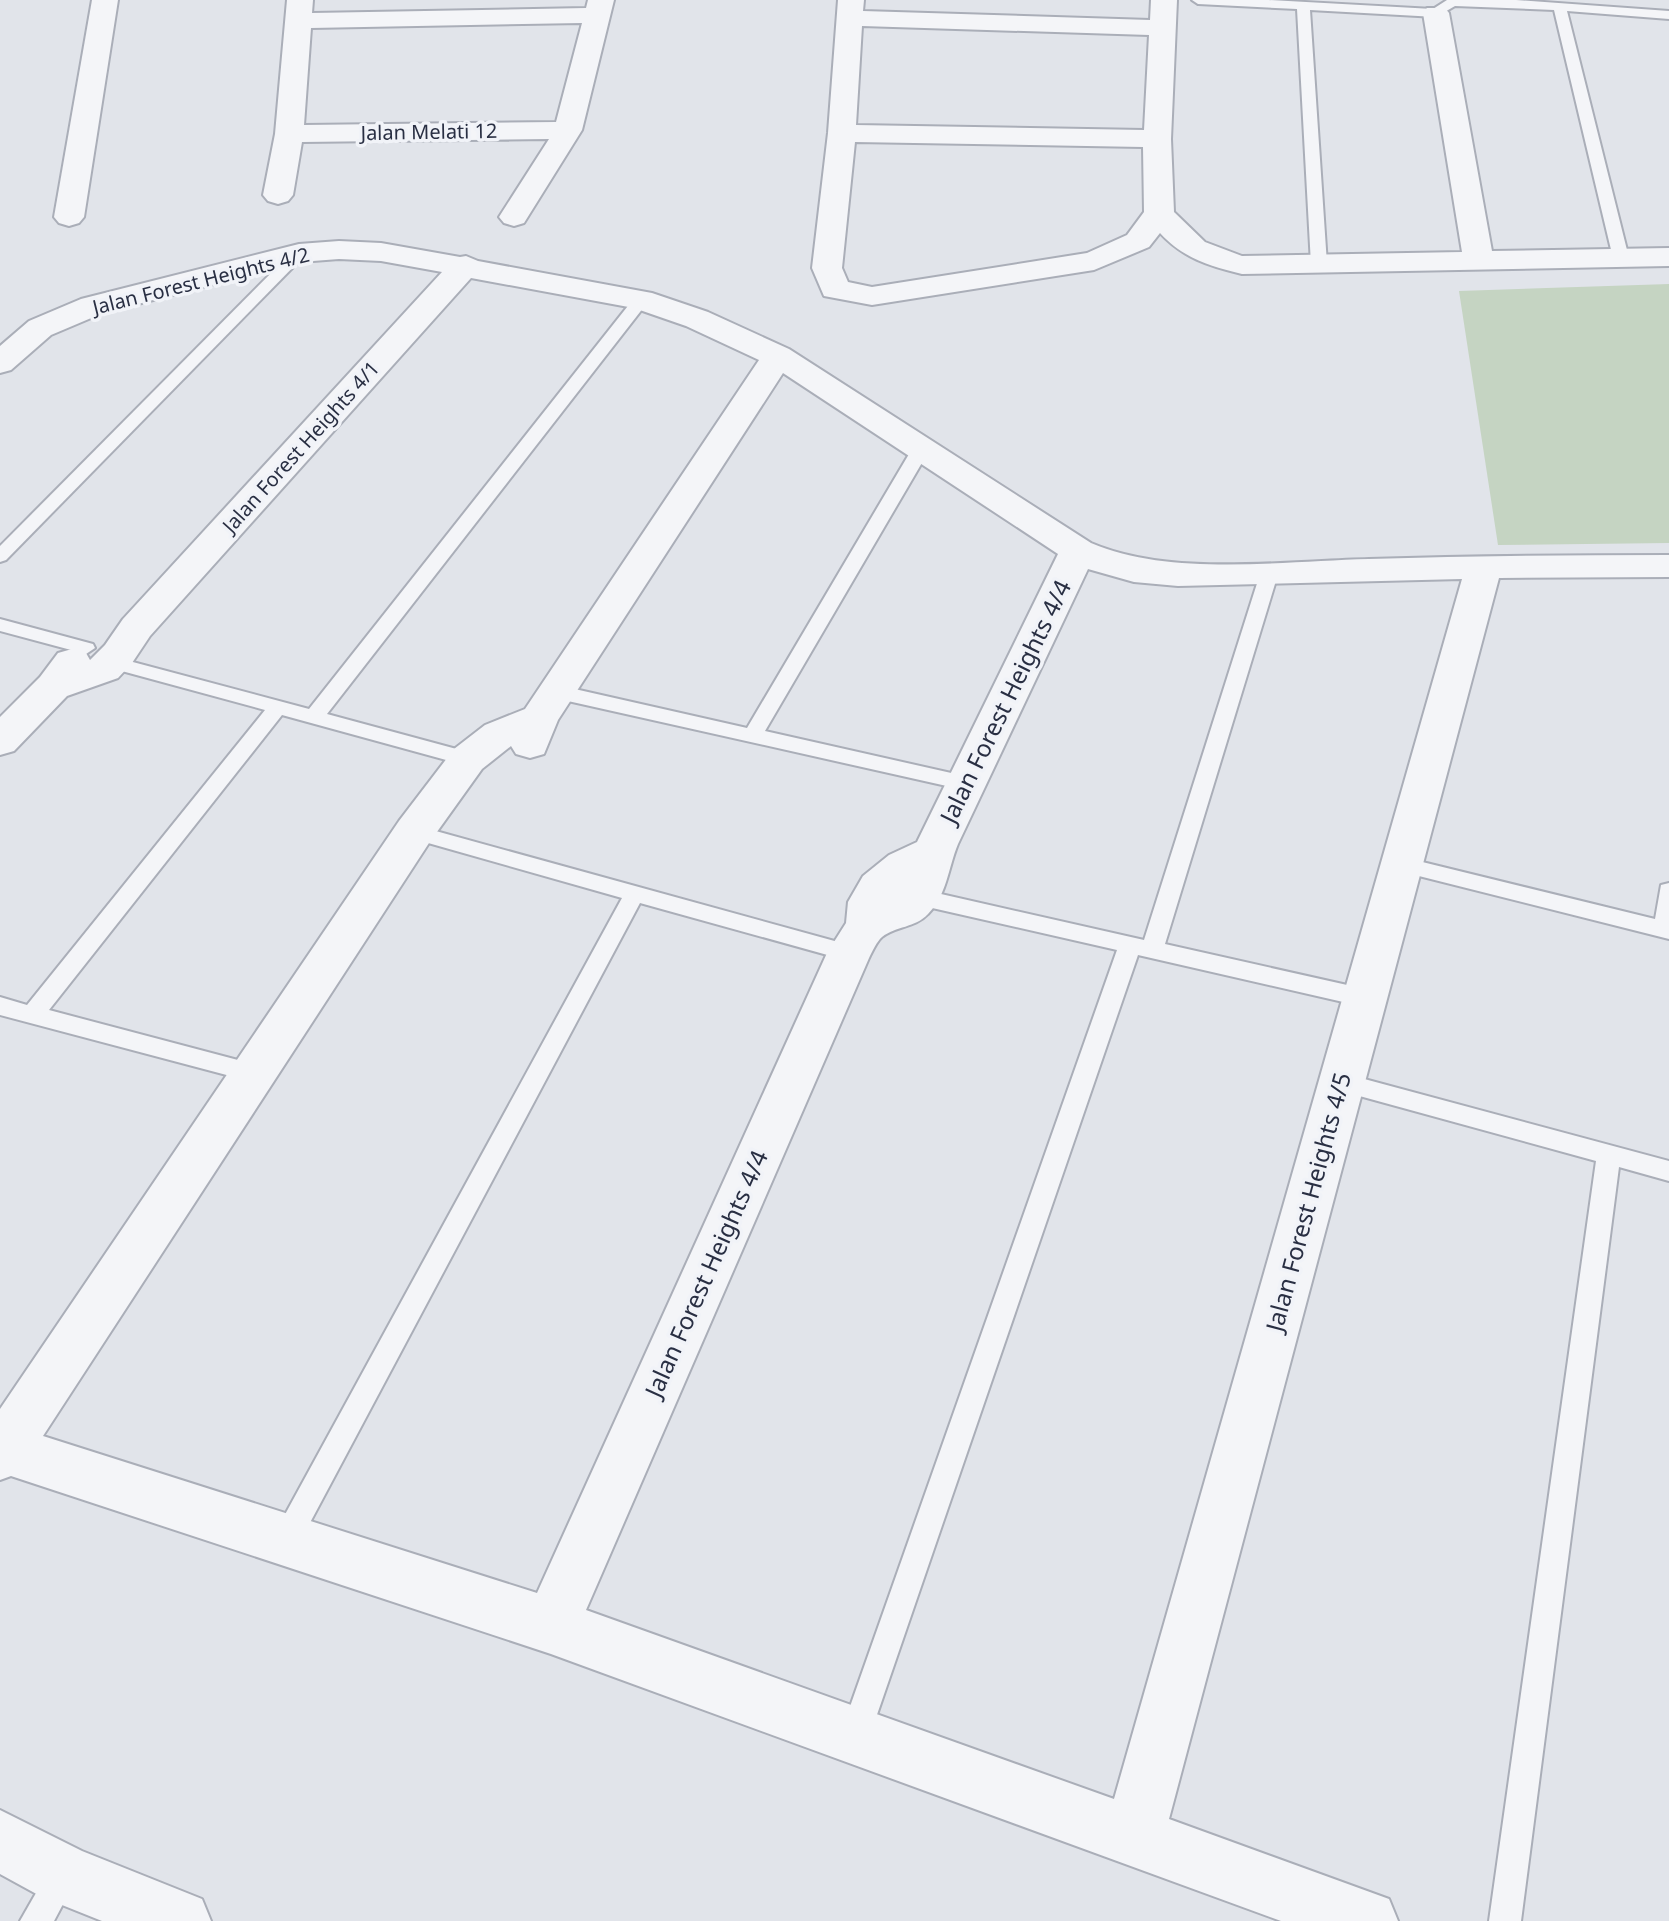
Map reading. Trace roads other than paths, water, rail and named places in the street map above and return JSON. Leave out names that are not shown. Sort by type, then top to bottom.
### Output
[{"type":"street","points":[[69,217],[105,0]]},
{"type":"street","points":[[1164,0],[1157,139],[1159,213],[1182,242],[1207,258],[1242,265],[1669,257]]},
{"type":"street","points":[[278,195],[289,134],[299,10],[598,7],[568,130],[514,217]]},
{"type":"street","points":[[1159,213],[1138,241],[1094,261],[872,296],[835,289],[827,268],[842,133],[851,9],[1163,28]]},
{"type":"street","points":[[1436,13],[1479,261]]},
{"type":"street","name":"Jalan Melati 12","points":[[289,134],[568,130]]},
{"type":"street","points":[[842,133],[1157,139]]},
{"type":"street","name":"Jalan Forest Heights 4/2","points":[[0,363],[40,328],[92,306],[299,253],[339,250],[381,252],[466,265],[641,300],[697,319],[778,356],[1078,551],[1108,565],[1150,575],[1669,566]]},
{"type":"street","name":"Jalan Forest Heights 4/1","points":[[100,655],[136,628],[466,265]]},
{"type":"street","points":[[778,356],[548,706],[528,751],[497,775],[476,786],[456,777],[414,832],[2,1450],[551,1626],[1367,1921]]},
{"type":"street","name":"Jalan Forest Heights 4/4","points":[[919,897],[930,871],[933,852],[969,784],[1078,551]]},
{"type":"street","name":"Jalan Forest Heights 4/5","points":[[1134,1837],[1484,567]]},
{"type":"street","points":[[0,741],[54,686],[92,677],[100,655]]},
{"type":"street","name":"Jalan Forest Heights 4/4","points":[[551,1626],[858,939],[869,902],[878,887],[904,866],[933,852]]},
{"type":"street","points":[[858,939],[919,897]]},
{"type":"street","points":[[0,1841],[50,1898],[180,1921]]},
{"type":"lane","points":[[1198,0],[1436,13],[1452,2],[1669,15]]},
{"type":"lane","points":[[1303,6],[1319,264]]},
{"type":"lane","points":[[1560,7],[1621,258]]},
{"type":"lane","points":[[0,556],[299,253]]},
{"type":"lane","points":[[314,717],[641,300]]},
{"type":"lane","points":[[752,736],[921,449]]},
{"type":"lane","points":[[855,1735],[1141,948],[1269,574]]},
{"type":"lane","points":[[0,625],[314,717],[456,777]]},
{"type":"lane","points":[[548,706],[752,736],[969,784]]},
{"type":"lane","points":[[32,1015],[278,707]]},
{"type":"lane","points":[[414,832],[635,893],[858,939]]},
{"type":"lane","points":[[1402,865],[1667,930],[1669,891]]},
{"type":"lane","points":[[286,1540],[635,893]]},
{"type":"lane","points":[[919,897],[1365,998]]},
{"type":"lane","points":[[0,1006],[253,1073]]},
{"type":"lane","points":[[1342,1082],[1669,1171]]},
{"type":"lane","points":[[1505,1921],[1609,1154]]}]
